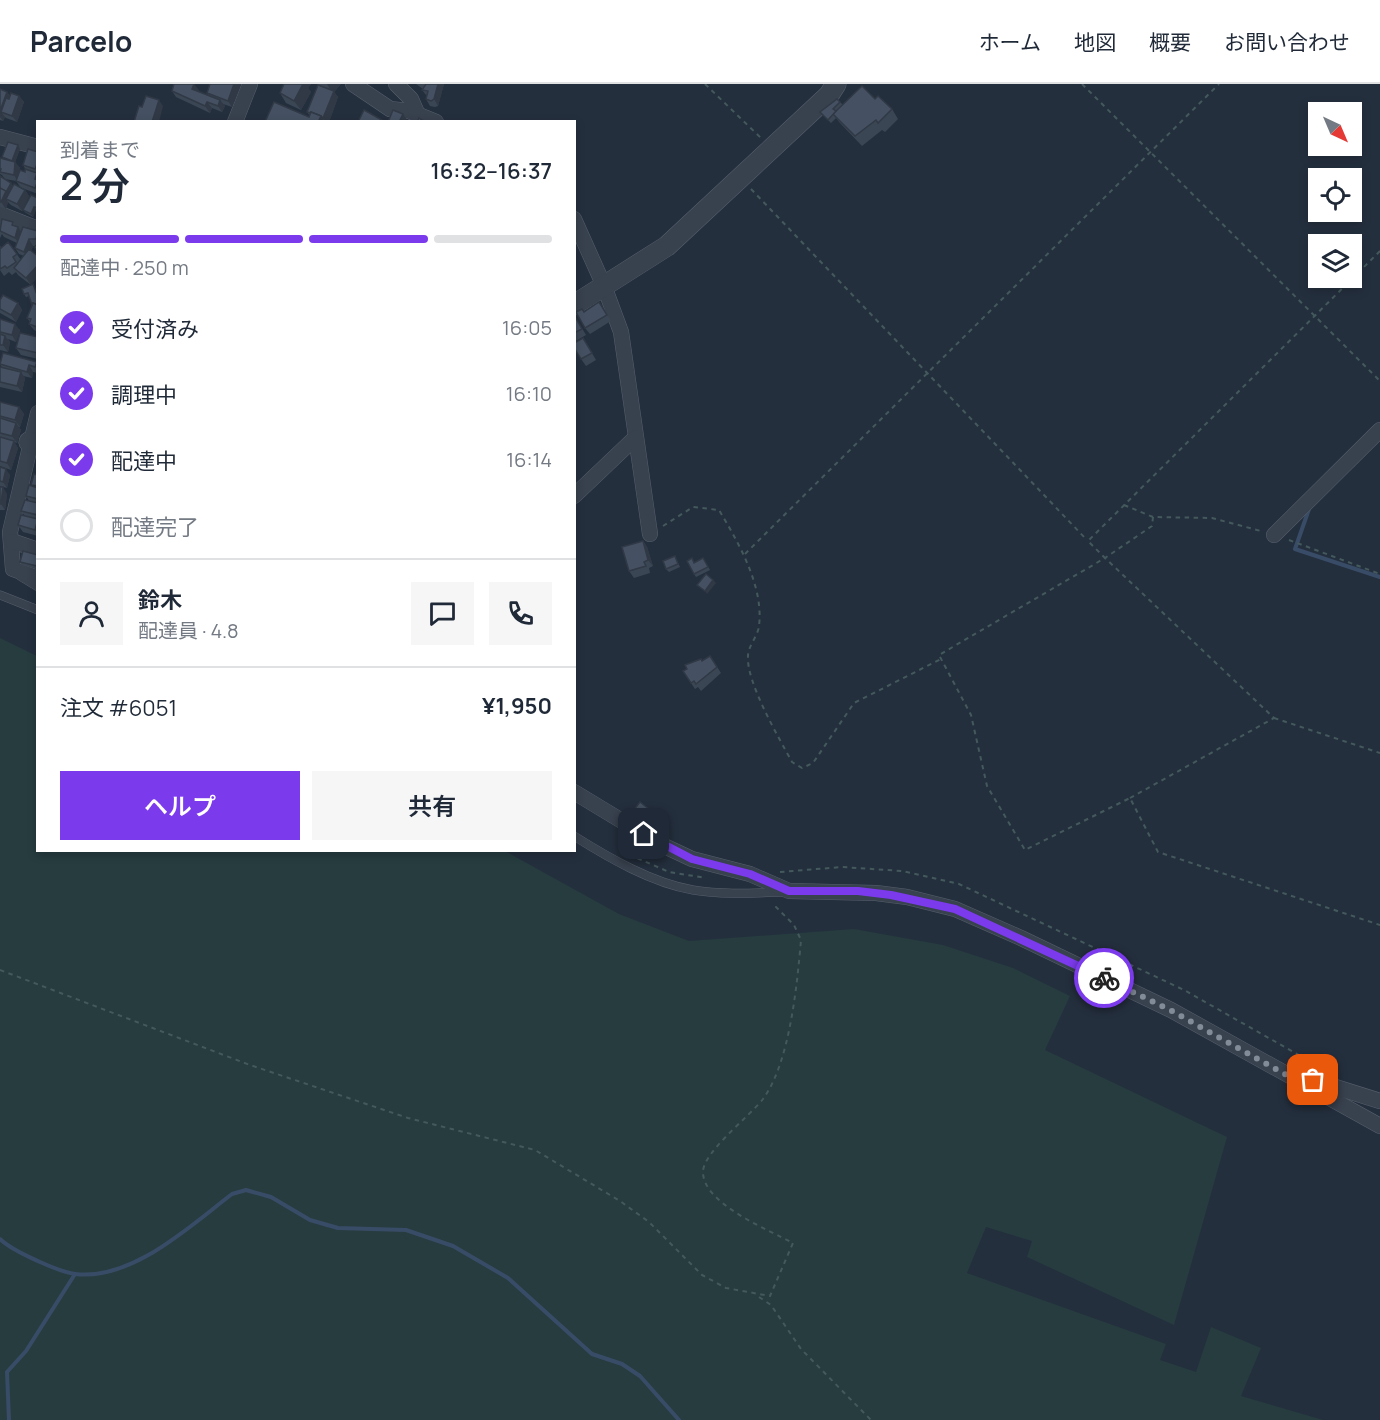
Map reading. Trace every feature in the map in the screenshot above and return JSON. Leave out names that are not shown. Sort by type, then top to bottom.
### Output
[{"type":"street","points":[[236,120],[250,84]]},
{"type":"street","points":[[353,84],[390,109],[431,120]]},
{"type":"street","points":[[396,84],[411,99],[418,115]]},
{"type":"street","points":[[576,304],[667,246],[772,148],[836,84]]},
{"type":"street","points":[[0,137],[36,146]]},
{"type":"street","points":[[0,214],[36,228]]},
{"type":"street","points":[[576,223],[604,286],[621,332],[650,534]]},
{"type":"street","points":[[36,425],[33,444],[7,533],[13,569],[36,577]]},
{"type":"street","points":[[1274,535],[1380,430]]},
{"type":"street","points":[[576,494],[635,438]]},
{"type":"street","points":[[7,533],[36,549]]},
{"type":"street","points":[[576,793],[660,844],[692,859],[750,874],[789,891],[876,893],[907,897],[955,909],[1022,938],[1170,1010],[1380,1126]]},
{"type":"street","points":[[1299,1082],[1313,1080],[1380,1101]]},
{"type":"lane","points":[[13,569],[36,587]]},
{"type":"lane","points":[[0,595],[36,609]]},
{"type":"lane","points":[[576,837],[627,865],[693,890],[756,893],[789,891]]},
{"type":"path","points":[[705,84],[772,148]]},
{"type":"path","points":[[1082,84],[1380,381]]},
{"type":"path","points":[[744,554],[1220,84]]},
{"type":"path","points":[[740,178],[1088,542],[1274,718],[1380,753]]},
{"type":"path","points":[[1088,542],[1380,251]]},
{"type":"path","points":[[1124,506],[1154,517],[1212,518],[1274,535],[1380,574]]},
{"type":"path","points":[[650,534],[693,507],[719,510],[744,554],[755,588],[759,626],[748,656],[758,697],[792,762],[802,768],[813,763],[854,703],[940,659]]},
{"type":"path","points":[[1154,517],[1152,526],[1105,558],[939,655],[971,715],[987,786],[1025,850],[1130,798],[1274,718]]},
{"type":"path","points":[[1130,798],[1158,852],[1380,925]]},
{"type":"path","points":[[620,850],[669,872],[707,878]]},
{"type":"path","points":[[0,970],[250,1065],[385,1110],[535,1150],[640,1215],[702,1275],[726,1288],[756,1296],[770,1296],[793,1243],[715,1198],[706,1185],[703,1171],[708,1158],[763,1098],[779,1071],[785,1046],[801,940],[794,925],[783,911],[756,893]]},
{"type":"path","points":[[756,1296],[771,1305],[801,1349],[872,1420]]},
{"type":"green space","points":[[0,638],[36,656],[36,852],[507,852],[619,914],[689,941],[854,929],[943,945],[1013,968],[1070,996],[1045,1050],[1227,1137],[1174,1325],[1027,1257],[1032,1241],[986,1227],[967,1273],[1166,1344],[1160,1360],[1196,1372],[1211,1327],[1261,1348],[1241,1396],[1323,1420],[0,1420]]},
{"type":"building","points":[[174,84],[194,84],[192,89],[220,100],[218,106],[207,102],[205,106],[172,91]]},
{"type":"building","points":[[210,84],[234,84],[228,101],[207,93]]},
{"type":"building","points":[[284,84],[303,84],[294,101],[280,93]]},
{"type":"building","points":[[426,84],[438,84],[434,99],[431,101],[426,99],[428,91],[422,90]]},
{"type":"building","points":[[318,85],[334,91],[323,118],[307,112]]},
{"type":"building","points":[[862,86],[875,99],[878,96],[892,109],[878,123],[876,120],[855,136],[833,114]]},
{"type":"building","points":[[0,89],[7,92],[0,111]]},
{"type":"building","points":[[11,93],[19,96],[12,116],[1,112],[6,98],[9,99]]},
{"type":"building","points":[[146,96],[159,100],[153,120],[135,120],[139,106],[142,107]]},
{"type":"building","points":[[837,99],[840,102],[833,109],[836,111],[828,120],[820,112]]},
{"type":"building","points":[[274,102],[309,117],[311,112],[321,116],[319,120],[266,120]]},
{"type":"building","points":[[364,110],[382,120],[359,120]]},
{"type":"building","points":[[393,110],[403,114],[400,120],[389,120]]},
{"type":"building","points":[[8,142],[18,145],[12,161],[2,157]]},
{"type":"building","points":[[28,149],[36,151],[35,169],[23,165]]},
{"type":"building","points":[[0,158],[15,162],[14,175],[0,172]]},
{"type":"building","points":[[25,169],[36,173],[35,188],[16,181],[20,170],[25,172]]},
{"type":"building","points":[[0,176],[11,183],[6,192],[0,188]]},
{"type":"building","points":[[14,184],[25,190],[17,204],[6,199]]},
{"type":"building","points":[[0,188],[6,191],[1,202],[0,202]]},
{"type":"building","points":[[31,195],[36,197],[36,208],[34,207],[31,214],[23,210]]},
{"type":"building","points":[[2,219],[13,222],[12,225],[18,227],[15,238],[0,231]]},
{"type":"building","points":[[23,227],[36,230],[36,239],[29,239],[24,252],[15,248]]},
{"type":"building","points":[[8,242],[17,254],[13,257],[16,262],[7,268],[5,266],[0,269],[0,246],[1,248]]},
{"type":"building","points":[[29,249],[36,254],[36,267],[26,278],[14,268]]},
{"type":"building","points":[[33,284],[36,292],[36,304],[33,303],[32,305],[28,293],[24,294],[22,289]]},
{"type":"building","points":[[3,295],[18,303],[11,315],[0,309],[0,300]]},
{"type":"building","points":[[599,302],[607,315],[585,328],[576,312],[582,309],[584,312]]},
{"type":"building","points":[[33,303],[36,304],[36,327],[29,324],[31,319],[27,318]]},
{"type":"building","points":[[576,318],[582,329],[576,332]]},
{"type":"building","points":[[0,319],[15,324],[12,335],[0,332]]},
{"type":"building","points":[[20,333],[36,337],[36,353],[16,348]]},
{"type":"building","points":[[0,334],[5,336],[3,345],[0,345]]},
{"type":"building","points":[[583,338],[592,353],[581,359],[576,351],[576,342]]},
{"type":"building","points":[[3,353],[36,362],[35,367],[29,365],[27,372],[0,364]]},
{"type":"building","points":[[0,367],[21,372],[17,386],[0,382]]},
{"type":"building","points":[[0,402],[19,407],[15,420],[0,416]]},
{"type":"building","points":[[0,418],[16,423],[12,436],[0,433]]},
{"type":"building","points":[[0,437],[14,441],[7,463],[0,461]]},
{"type":"building","points":[[0,467],[6,469],[3,482],[0,481]]},
{"type":"building","points":[[34,474],[36,474],[36,486],[31,485]]},
{"type":"building","points":[[29,485],[36,487],[36,498],[26,496]]},
{"type":"building","points":[[0,487],[3,487],[1,504],[0,504]]},
{"type":"building","points":[[25,500],[36,503],[36,515],[21,511]]},
{"type":"building","points":[[21,515],[36,519],[35,530],[18,525]]},
{"type":"building","points":[[643,541],[648,560],[644,562],[646,566],[629,571],[622,547]]},
{"type":"building","points":[[23,551],[36,554],[36,566],[20,562]]},
{"type":"building","points":[[675,556],[678,564],[666,569],[663,561]]},
{"type":"building","points":[[692,558],[694,563],[703,558],[708,567],[694,574],[687,561]]},
{"type":"building","points":[[706,574],[713,580],[705,591],[697,585]]},
{"type":"building","points":[[710,656],[717,667],[696,684],[694,681],[691,683],[683,671],[687,669],[685,665],[701,659],[702,661]]},
{"type":"building","points":[[640,802],[654,813],[644,825],[630,815]]},
{"type":"waterway","points":[[1309,509],[1295,549],[1380,577]]},
{"type":"waterway","points":[[0,1239],[19,1252],[57,1269],[75,1274],[96,1274],[118,1269],[159,1249],[232,1194],[246,1190],[271,1197],[310,1220],[338,1228],[406,1230],[453,1246],[508,1278],[592,1354],[622,1364],[640,1376],[679,1420]]},
{"type":"waterway","points":[[9,1420],[7,1372],[26,1351],[75,1274]]},
{"type":"way so far","points":[[1104,978],[1170,1010],[1299,1082],[1313,1080]]},
{"type":"route","points":[[644,834],[692,859],[750,874],[789,891],[858,891],[907,897],[955,909],[1022,938],[1104,978]]}]
